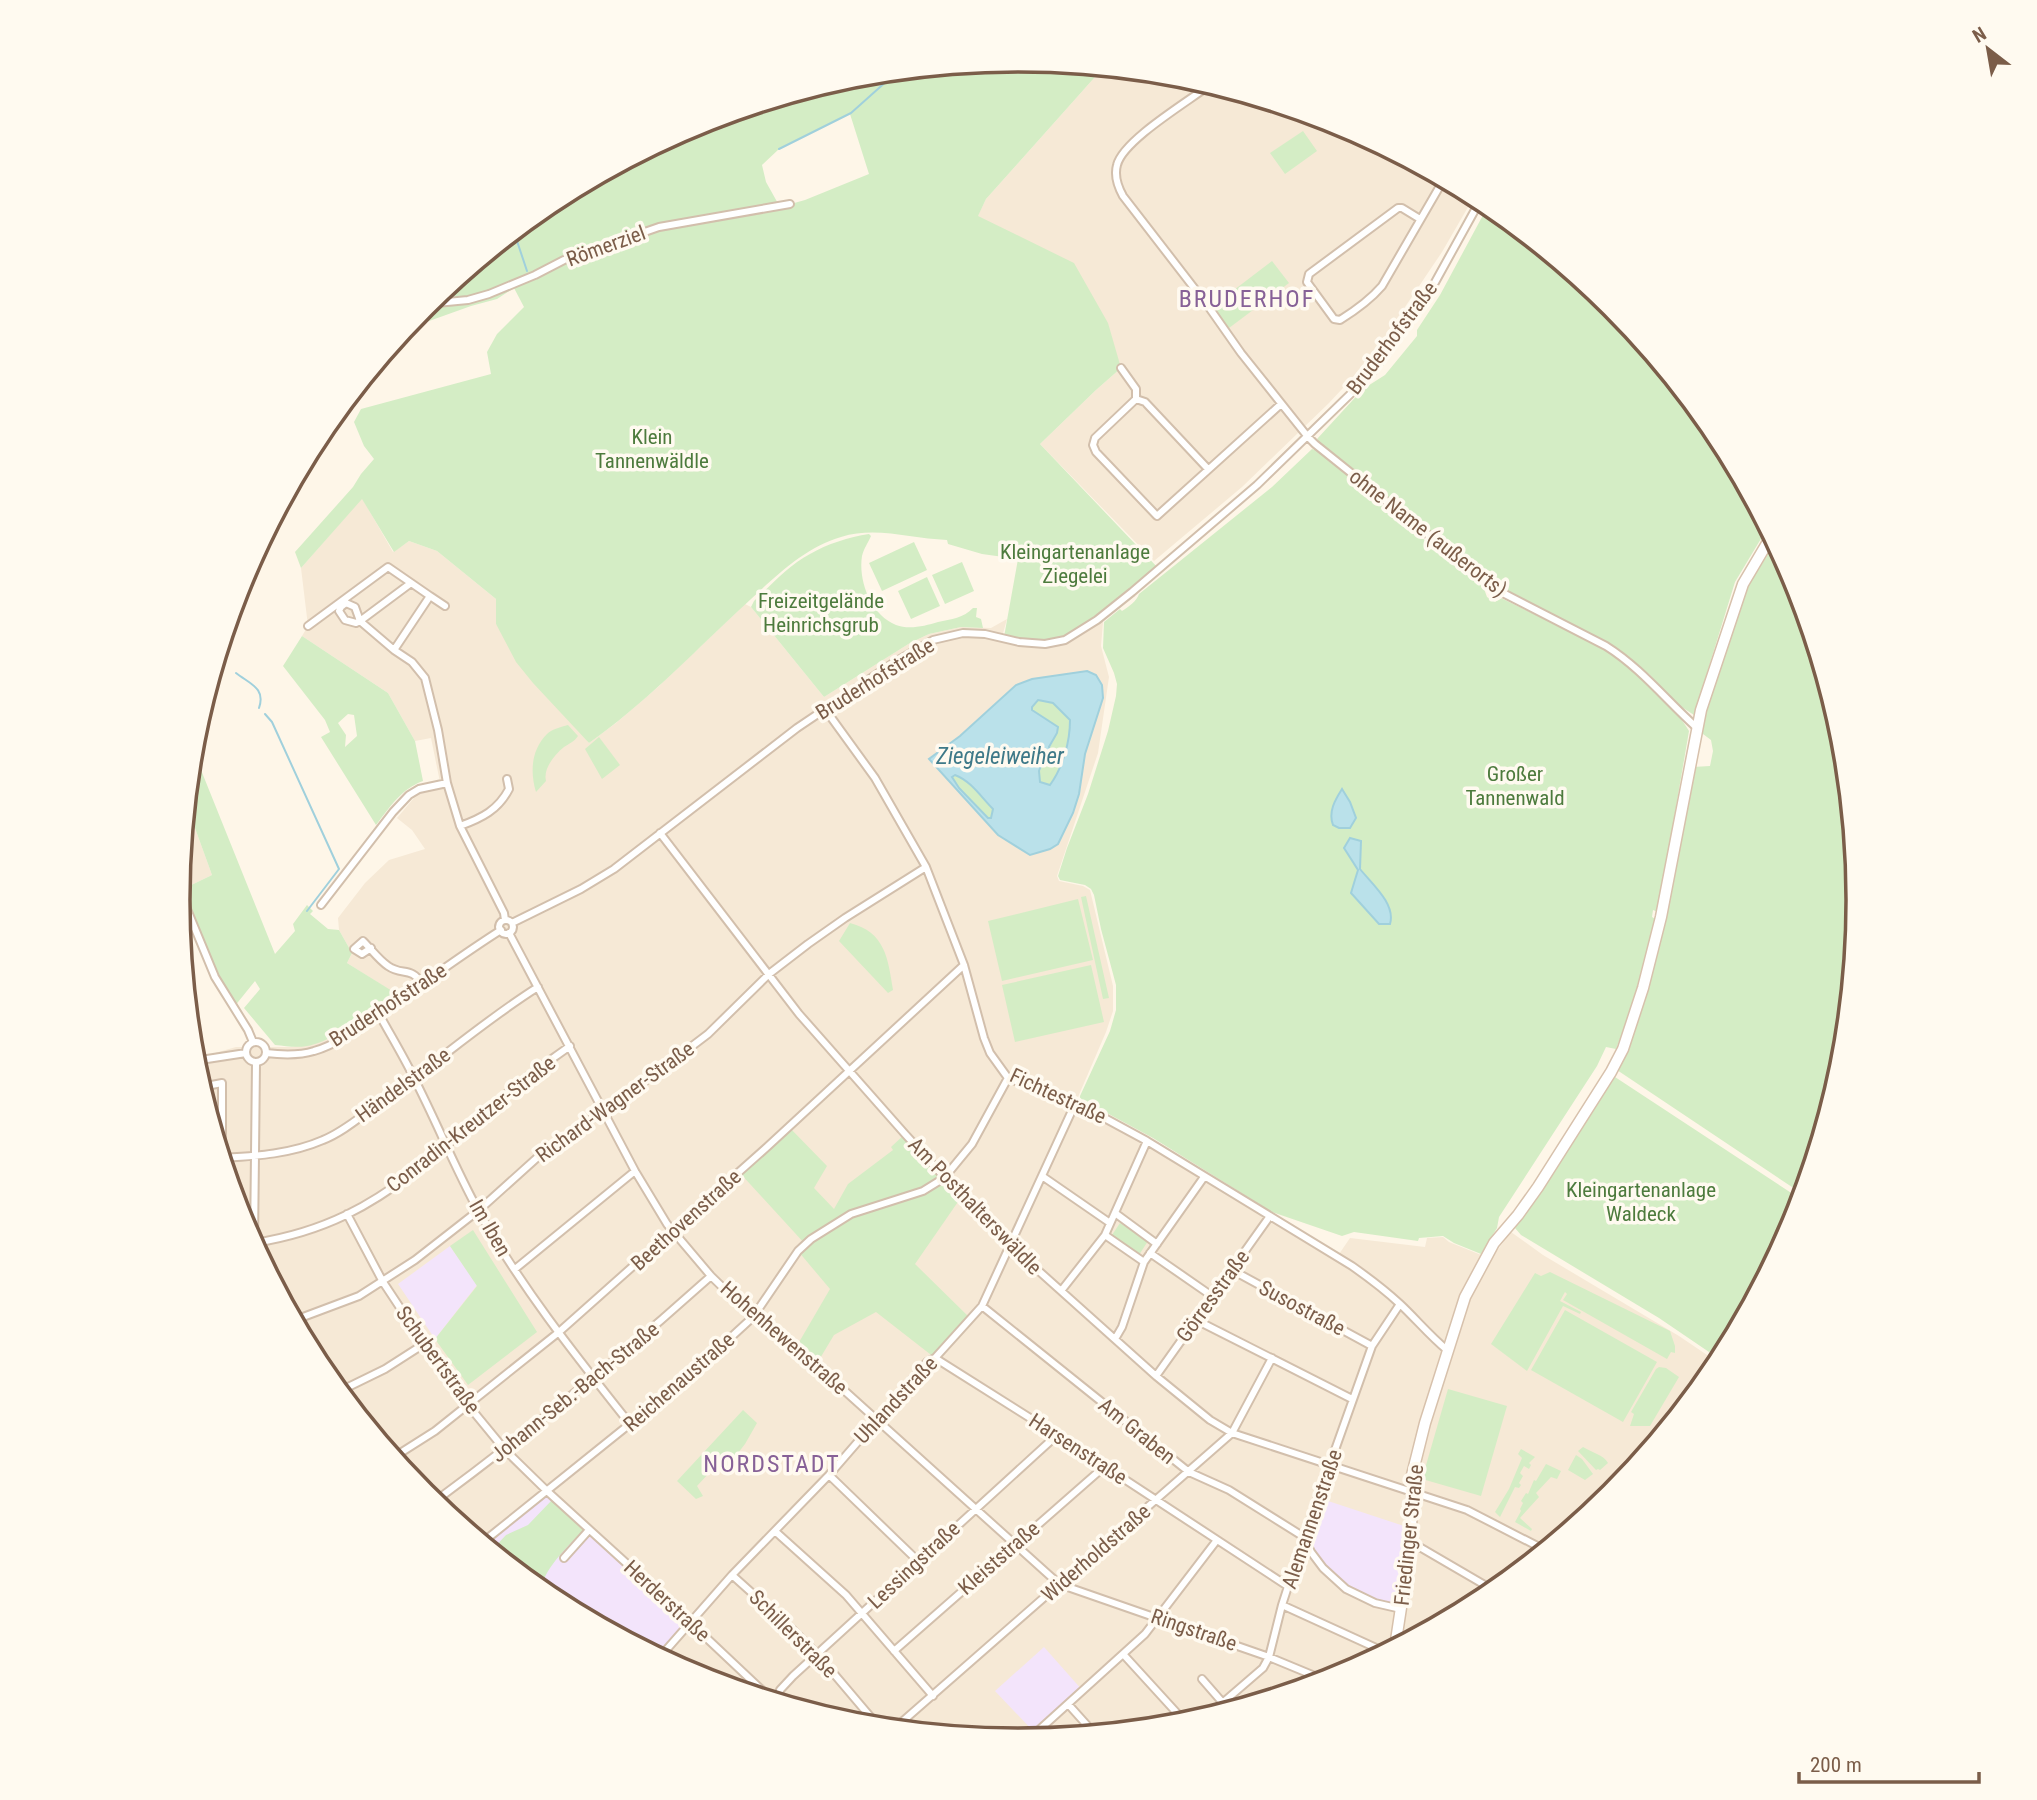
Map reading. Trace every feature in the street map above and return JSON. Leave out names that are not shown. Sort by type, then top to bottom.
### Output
[{"type":"main road","name":"Friedinger Straße","points":[[1397,1637],[1411,1542],[1412,1475],[1424,1423],[1447,1350],[1465,1297],[1494,1243],[1518,1216],[1538,1187],[1623,1049],[1643,988],[1661,917],[1696,727],[1743,584],[1766,545]]},
{"type":"street","name":"ohne Name (außerorts)","points":[[1200,92],[1131,144],[1120,157],[1116,180],[1123,196],[1281,404],[1308,437],[1497,590],[1622,656],[1696,727]]},
{"type":"street","points":[[1420,219],[1398,208],[1308,274],[1307,282],[1334,319],[1340,320],[1371,299],[1382,286],[1439,187]]},
{"type":"street","name":"Römerziel","points":[[445,302],[489,294],[564,260],[659,227],[790,204]]},
{"type":"street","name":"Bruderhofstraße","points":[[508,921],[592,883],[623,864],[763,753],[917,649],[941,638],[964,633],[1045,644],[1065,640],[1079,632],[1132,592],[1257,485],[1371,373],[1428,295],[1476,209]]},
{"type":"street","points":[[1121,368],[1136,388],[1136,399],[1095,438],[1093,445],[1096,452],[1157,516],[1281,404]]},
{"type":"street","points":[[1136,399],[1145,402],[1209,469]]},
{"type":"street","points":[[308,626],[346,601],[388,567],[445,606]]},
{"type":"street","points":[[346,601],[339,611],[342,617],[350,622],[360,621],[411,583]]},
{"type":"street","points":[[394,650],[430,596]]},
{"type":"street","points":[[346,601],[355,607],[360,621],[412,662],[425,678],[447,783],[460,826],[513,928],[506,934],[500,930],[500,923],[508,921]]},
{"type":"street","name":"Fichtestraße","points":[[825,709],[875,778],[926,867],[964,965],[984,1038],[990,1053],[1008,1078],[1086,1108],[1147,1141],[1352,1266],[1401,1304],[1447,1350]]},
{"type":"street","points":[[460,826],[488,814],[501,803],[509,789],[507,779]]},
{"type":"street","points":[[321,905],[409,795],[419,789],[447,783]]},
{"type":"street","name":"Am Posthalterswäldle","points":[[660,833],[799,1014],[944,1178],[1009,1246],[1210,1420],[1232,1433],[1467,1510],[1537,1546]]},
{"type":"street","name":"Richard-Wagner-Straße","points":[[303,1317],[359,1297],[447,1237],[539,1156],[708,1034],[769,975],[845,918],[926,867]]},
{"type":"street","points":[[191,923],[215,977],[253,1042]]},
{"type":"street","name":"Bruderhofstraße","points":[[266,1054],[290,1055],[313,1051],[336,1041],[500,930]]},
{"type":"street","name":"Hohenhewenstraße","points":[[509,933],[635,1171],[673,1232],[711,1276],[753,1317],[813,1363],[1059,1584]]},
{"type":"street","points":[[371,948],[387,965],[414,973],[422,984]]},
{"type":"street","name":"Beethovenstraße","points":[[402,1452],[435,1431],[559,1332],[850,1072],[964,965]]},
{"type":"street","name":"Händelstraße","points":[[231,1156],[255,1156],[288,1151],[324,1140],[415,1079],[512,1003],[538,987]]},
{"type":"street","name":"Im Iben","points":[[379,1014],[415,1079],[478,1210],[559,1332],[630,1424]]},
{"type":"street","points":[[253,1042],[263,1045],[266,1054],[261,1062],[251,1061],[246,1053],[246,1048],[253,1042]]},
{"type":"street","name":"Conradin-Kreutzer-Straße","points":[[264,1241],[314,1229],[347,1214],[388,1190],[447,1146],[508,1093],[570,1046]]},
{"type":"street","points":[[206,1059],[246,1053]]},
{"type":"street","points":[[254,1220],[256,1063]]},
{"type":"street","name":"Reichenaustraße","points":[[489,1537],[709,1358],[753,1317],[798,1251],[811,1238],[851,1214],[922,1191],[944,1178],[972,1144],[1008,1078]]},
{"type":"street","points":[[211,1085],[222,1083],[220,1121]]},
{"type":"street","name":"Uhlandstraße","points":[[667,1649],[732,1576],[829,1475],[927,1362],[935,1358],[982,1306],[1075,1104]]},
{"type":"street","points":[[1061,1292],[1105,1235],[1147,1141]]},
{"type":"street","points":[[515,1269],[635,1171]]},
{"type":"street","points":[[1042,1177],[1110,1223]]},
{"type":"street","points":[[1115,1339],[1122,1327],[1144,1262],[1204,1177]]},
{"type":"street","points":[[1115,1213],[1157,1244]]},
{"type":"street","name":"Schubertstraße","points":[[347,1214],[383,1282],[468,1405],[505,1450],[547,1491]]},
{"type":"street","name":"Görresstraße","points":[[1156,1376],[1270,1216]]},
{"type":"street","points":[[1105,1235],[1144,1262]]},
{"type":"street","points":[[1150,1253],[1212,1296]]},
{"type":"street","name":"Susostraße","points":[[1232,1270],[1372,1346]]},
{"type":"street","name":"Johann-Seb.-Bach-Straße","points":[[443,1495],[594,1379],[711,1276]]},
{"type":"street","name":"Alemannenstraße","points":[[1222,1702],[1263,1668],[1269,1657],[1304,1538],[1352,1399],[1372,1346],[1401,1304]]},
{"type":"street","name":"Am Graben","points":[[982,1306],[1189,1472],[1229,1490],[1304,1538]]},
{"type":"street","points":[[1196,1320],[1352,1399]]},
{"type":"street","points":[[349,1387],[385,1369],[424,1344]]},
{"type":"street","name":"Harsenstraße","points":[[935,1358],[1289,1587]]},
{"type":"street","name":"Widerholdstraße","points":[[904,1720],[1232,1433],[1272,1358]]},
{"type":"street","name":"Lessingstraße","points":[[779,1692],[1057,1435]]},
{"type":"street","name":"Kleiststraße","points":[[894,1651],[1105,1466]]},
{"type":"street","points":[[829,1475],[918,1562]]},
{"type":"street","name":"Herderstraße","points":[[547,1491],[691,1622],[756,1685]]},
{"type":"street","points":[[564,1558],[589,1530]]},
{"type":"street","points":[[776,1532],[846,1595],[933,1696]]},
{"type":"street","points":[[1304,1538],[1319,1562],[1339,1584],[1375,1603],[1401,1609]]},
{"type":"street","points":[[1042,1727],[1145,1634],[1217,1540]]},
{"type":"street","points":[[1411,1542],[1484,1585]]},
{"type":"street","name":"Schillerstraße","points":[[732,1576],[792,1628],[868,1714]]},
{"type":"street","name":"Ringstraße","points":[[1059,1584],[1312,1674]]},
{"type":"street","points":[[1283,1605],[1375,1647]]},
{"type":"street","points":[[1124,1654],[1177,1713]]},
{"type":"street","points":[[1202,1678],[1222,1702]]},
{"type":"street","points":[[1068,1704],[1087,1725]]},
{"type":"shaded area","points":[[1096,76],[1180,88],[1285,116],[1385,157],[1469,205],[1442,252],[1370,359],[1329,403],[1242,487],[1154,561],[1040,444],[1121,368],[977,217],[986,199]]},
{"type":"shaded area","points":[[362,498],[393,552],[409,541],[437,551],[496,599],[496,624],[589,743],[658,687],[745,604],[751,607],[824,697],[929,634],[961,627],[991,628],[1007,619],[1002,637],[1097,620],[1103,622],[1101,646],[1109,677],[1098,753],[1057,876],[1059,881],[1090,890],[1113,986],[1113,1011],[1075,1104],[1270,1216],[1335,1260],[1350,1238],[1425,1247],[1427,1238],[1443,1237],[1491,1259],[1511,1232],[1543,1255],[1709,1356],[1676,1404],[1604,1486],[1565,1523],[1479,1589],[1385,1643],[1285,1684],[1233,1700],[1127,1721],[1073,1726],[1018,1728],[910,1721],[804,1700],[752,1684],[652,1643],[604,1617],[558,1589],[472,1523],[433,1486],[361,1404],[301,1314],[276,1266],[253,1217],[218,1114],[205,1056],[236,1047],[293,1047],[396,994],[347,963],[352,953],[339,930],[338,918],[365,883],[389,860],[425,849],[412,830],[397,818],[424,786],[440,782],[431,738],[415,741],[388,693],[302,636],[308,626],[301,568]]},
{"type":"shaded area","points":[[194,825],[212,875],[191,885]]},
{"type":"shaded area","points":[[450,1246],[477,1285],[435,1339],[398,1284]]},
{"type":"shaded area","points":[[547,1491],[691,1622],[667,1649],[604,1617],[558,1589],[489,1537]]},
{"type":"shaded area","points":[[1319,1498],[1410,1528],[1401,1609],[1355,1595],[1328,1574],[1304,1537]]},
{"type":"shaded area","points":[[1044,1647],[1083,1691],[1042,1727],[1030,1728],[995,1691]]},
{"type":"green space","name":"Klein Tannenwäldle","points":[[1018,72],[1096,76],[986,199],[978,216],[1074,263],[1108,323],[1121,368],[1040,444],[1159,569],[1079,632],[1045,644],[1004,637],[1018,559],[982,554],[948,544],[947,540],[881,533],[841,537],[826,542],[785,568],[647,697],[589,743],[516,662],[496,624],[496,599],[437,551],[409,541],[394,552],[362,499],[301,568],[295,552],[353,487],[374,459],[364,446],[354,422],[361,409],[491,374],[487,352],[497,334],[524,307],[514,288],[497,299],[425,322],[472,277],[558,211],[652,157],[752,116],[804,100],[910,79]],"holes":[[[850,114],[869,174],[805,200],[780,207],[766,182],[762,165],[779,149]]]},
{"type":"green space","points":[[1303,131],[1317,151],[1285,174],[1270,153]]},
{"type":"green space","points":[[1483,214],[1565,277],[1604,314],[1676,396],[1736,486],[1762,537],[1735,582],[1694,715],[1677,704],[1650,675],[1614,646],[1488,580],[1402,512],[1317,439],[1363,389],[1385,375],[1417,336],[1417,330],[1440,295]]},
{"type":"green space","points":[[1272,261],[1289,283],[1229,328],[1213,306]]},
{"type":"green space","name":"Großer Tannenwald","points":[[1312,449],[1318,451],[1483,586],[1487,597],[1495,602],[1501,598],[1613,653],[1665,700],[1689,731],[1658,912],[1653,910],[1652,917],[1657,920],[1632,1008],[1616,1049],[1606,1047],[1597,1066],[1499,1217],[1497,1228],[1481,1254],[1443,1236],[1419,1238],[1418,1241],[1354,1232],[1342,1236],[1272,1212],[1153,1138],[1080,1101],[1110,1031],[1116,1010],[1116,985],[1091,889],[1085,885],[1060,880],[1058,876],[1088,794],[1116,696],[1117,684],[1103,648],[1104,622],[1120,609],[1122,611],[1129,606],[1139,594],[1272,487]],"holes":[[[1361,842],[1360,869],[1386,901],[1351,893],[1358,870]]]},
{"type":"green space","name":"Freizeitgelände Heinrichsgrub","points":[[869,534],[871,536],[862,556],[861,566],[864,586],[873,605],[887,620],[896,625],[917,627],[957,618],[977,608],[976,617],[981,619],[983,628],[961,627],[929,634],[824,697],[751,607],[774,582],[802,559],[831,544]]},
{"type":"green space","points":[[914,542],[927,570],[882,591],[869,563]]},
{"type":"green space","points":[[1770,552],[1803,634],[1819,686],[1840,792],[1845,846],[1847,900],[1840,1008],[1819,1114],[1795,1189],[1617,1070],[1641,1013],[1663,922],[1693,767],[1710,766],[1713,751],[1711,740],[1699,731],[1728,635],[1749,584]]},
{"type":"green space","points":[[962,562],[974,591],[945,604],[932,575]]},
{"type":"green space","points":[[927,577],[940,606],[911,619],[898,591]]},
{"type":"green space","points":[[302,636],[388,693],[415,741],[423,781],[402,794],[376,825],[321,737],[330,732],[325,720],[283,666]],"holes":[[[348,714],[354,715],[357,736],[345,747],[346,735],[338,723]]]},
{"type":"green space","points":[[1038,699],[1053,703],[1070,720],[1065,754],[1051,785],[1040,782],[1040,774],[1043,760],[1058,728],[1032,710]]},
{"type":"green space","points":[[568,725],[578,736],[553,758],[546,772],[546,781],[536,792],[533,769],[538,747],[549,732]]},
{"type":"green space","points":[[599,737],[620,765],[602,779],[585,749]]},
{"type":"green space","points":[[201,769],[275,954],[295,931],[293,924],[307,905],[313,911],[310,914],[328,929],[339,930],[352,953],[347,963],[397,994],[329,1038],[303,1047],[275,1045],[244,1008],[260,989],[255,981],[234,1007],[215,977],[191,919],[191,885],[212,875],[194,825]]},
{"type":"green space","points":[[955,775],[971,785],[993,810],[991,819],[959,788],[952,776]]},
{"type":"green space","points":[[1086,896],[1109,998],[1103,999],[1081,897]]},
{"type":"green space","points":[[1078,899],[1093,960],[1002,981],[988,921]]},
{"type":"green space","points":[[850,923],[871,933],[883,948],[893,990],[888,993],[839,941]]},
{"type":"green space","points":[[1091,965],[1104,1022],[1015,1042],[1002,985]]},
{"type":"green space","name":"Kleingartenanlage Waldeck","points":[[1615,1077],[1793,1194],[1761,1266],[1736,1314],[1713,1351],[1709,1352],[1659,1318],[1521,1235],[1515,1228]]},
{"type":"green space","points":[[789,1127],[827,1166],[814,1188],[834,1209],[848,1184],[893,1150],[891,1147],[905,1134],[962,1196],[915,1264],[971,1319],[935,1358],[876,1312],[834,1335],[816,1365],[795,1349],[830,1289],[798,1251],[805,1244],[739,1172]]},
{"type":"green space","points":[[1120,1223],[1148,1241],[1139,1255],[1112,1235]]},
{"type":"green space","points":[[473,1230],[537,1332],[468,1385],[435,1339],[477,1286],[450,1246]]},
{"type":"green space","points":[[1550,1272],[1670,1331],[1675,1353],[1671,1352],[1667,1359],[1563,1300],[1567,1294],[1565,1292],[1560,1301],[1581,1312],[1580,1314],[1563,1306],[1527,1371],[1491,1344],[1535,1273],[1541,1276]]},
{"type":"green space","points":[[1565,1310],[1657,1362],[1623,1422],[1531,1370]]},
{"type":"green space","points":[[1659,1367],[1666,1368],[1679,1377],[1650,1426],[1630,1426],[1634,1414],[1631,1412]]},
{"type":"green space","points":[[1448,1389],[1507,1406],[1481,1496],[1422,1479]]},
{"type":"green space","points":[[743,1410],[757,1423],[728,1466],[710,1472],[697,1486],[703,1496],[696,1499],[677,1481]]},
{"type":"green space","points":[[1583,1447],[1608,1463],[1596,1470],[1578,1451]]},
{"type":"green space","points":[[1521,1449],[1535,1457],[1529,1463],[1529,1469],[1524,1466],[1520,1473],[1523,1476],[1519,1483],[1521,1485],[1519,1488],[1515,1487],[1500,1517],[1495,1512],[1509,1489],[1522,1458],[1518,1454]]},
{"type":"green space","points":[[1576,1455],[1593,1474],[1585,1480],[1568,1470]]},
{"type":"green space","points":[[1546,1464],[1561,1471],[1557,1479],[1551,1477],[1536,1493],[1539,1497],[1520,1518],[1531,1531],[1515,1522],[1521,1511],[1521,1501]]},
{"type":"green space","points":[[552,1500],[584,1529],[564,1550],[544,1579],[498,1544],[506,1535],[528,1525]]},
{"type":"water","name":"Ziegeleiweiher","points":[[1087,671],[1096,675],[1102,685],[1103,698],[1085,754],[1073,813],[1058,844],[1030,855],[998,835],[929,759],[960,736],[1016,685],[1032,679]],"holes":[[[1038,700],[1053,703],[1070,720],[1065,754],[1050,785],[1040,782],[1039,771],[1044,758],[1052,759],[1049,747],[1058,727],[1032,710]],[[955,775],[971,785],[993,809],[991,818],[959,788],[952,777]]]},
{"type":"water","points":[[1342,789],[1356,818],[1350,828],[1333,825],[1333,806]]},
{"type":"water","points":[[1350,838],[1361,841],[1360,869],[1390,909],[1390,924],[1379,924],[1351,893],[1358,870],[1344,848]]},
{"type":"waterway","points":[[779,149],[851,113],[884,83]]},
{"type":"waterway","points":[[517,241],[527,271]]},
{"type":"waterway","points":[[236,673],[258,691],[261,701],[259,708]]},
{"type":"waterway","points":[[265,714],[272,722],[339,869],[307,911]]},
{"type":"district","name":"BRUDERHOF","points":[[1247,299]]},
{"type":"district","name":"NORDSTADT","points":[[772,1464]]},
{"type":"park label","name":"Kleingartenanlage Ziegelei","points":[[1075,564]]}]
